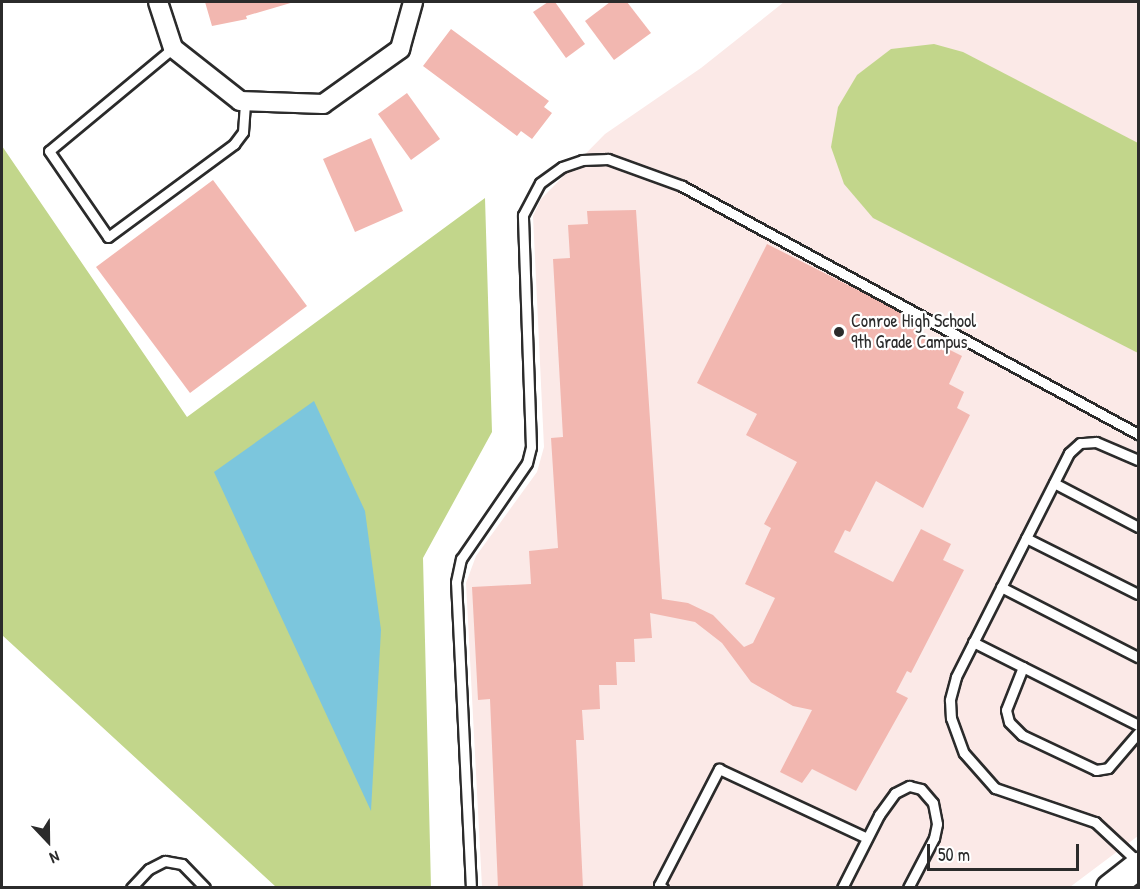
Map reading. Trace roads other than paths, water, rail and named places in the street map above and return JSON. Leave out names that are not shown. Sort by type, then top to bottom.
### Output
[{"type":"street","points":[[158,2],[173,48],[240,101],[323,104],[400,49],[413,2]]},
{"type":"street","points":[[1110,888],[1138,864]]},
{"type":"lane","points":[[173,48],[49,151],[108,237],[234,144],[243,132],[246,101]]},
{"type":"lane","points":[[471,888],[456,582],[461,559],[516,481],[531,447],[521,248],[523,214],[540,183],[562,166],[582,160],[608,159],[682,186],[1138,434]]},
{"type":"lane","points":[[1138,460],[1096,442],[1080,444],[1069,453],[956,677],[950,700],[951,718],[964,753],[995,788],[1095,822],[1138,864]]},
{"type":"lane","points":[[1054,483],[1138,528]]},
{"type":"lane","points":[[1026,538],[1138,594]]},
{"type":"lane","points":[[1001,587],[1138,657]]},
{"type":"lane","points":[[974,642],[1138,725]]},
{"type":"lane","points":[[1023,667],[1009,696],[1006,710],[1009,722],[1032,740],[1096,770],[1108,768],[1138,733]]},
{"type":"lane","points":[[663,888],[659,885],[719,769],[867,838]]},
{"type":"lane","points":[[842,888],[867,838],[895,793],[909,786],[921,789],[933,803],[937,824],[934,838],[908,888]]},
{"type":"lane","points":[[131,888],[149,869],[165,861],[182,864],[205,888]]},
{"type":"water","points":[[314,401],[365,511],[381,630],[371,811],[214,472]]},
{"type":"place","name":"Conroe High School 9th Grade Campus","points":[[839,332]]}]
